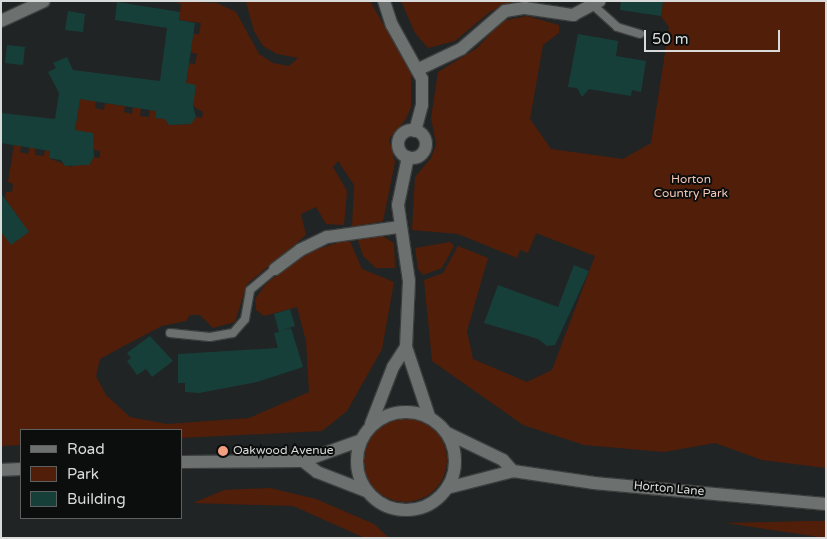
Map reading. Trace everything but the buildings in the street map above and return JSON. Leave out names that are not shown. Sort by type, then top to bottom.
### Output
[{"type":"street","points":[[1,21],[44,1]]},
{"type":"street","points":[[384,1],[392,25],[419,69],[422,98],[415,131]]},
{"type":"street","points":[[419,69],[468,45],[505,12],[532,8],[573,15],[597,4]]},
{"type":"street","points":[[415,131],[424,137],[425,147],[419,156],[408,157],[400,151],[399,141],[405,133],[415,131]]},
{"type":"street","points":[[303,461],[317,472],[366,491],[380,504],[407,510],[434,502],[447,488],[455,455],[447,433],[429,416],[406,346],[409,281],[399,227],[398,198],[408,157]]},
{"type":"street","points":[[275,270],[300,250],[327,237],[399,227]]},
{"type":"street","points":[[366,491],[356,458],[359,441],[372,424],[393,367],[406,346]]},
{"type":"street","points":[[372,424],[389,413],[409,411],[429,416]]},
{"type":"street","name":"Horton Lane","points":[[447,433],[503,460],[513,470]]},
{"type":"street","points":[[182,462],[303,461],[359,441]]},
{"type":"street","points":[[1,470],[20,469]]},
{"type":"street","name":"Horton Lane","points":[[447,488],[513,470],[594,483],[826,504]]},
{"type":"lane","points":[[597,4],[617,27],[640,34]]},
{"type":"lane","points":[[170,333],[210,337],[233,333],[245,319],[250,290],[275,270]]},
{"type":"green space","points":[[173,1],[217,3],[236,12],[259,54],[273,63],[289,66],[298,58],[277,54],[263,46],[254,31],[246,2],[370,1],[411,73],[411,107],[406,119],[389,139],[395,162],[383,221],[352,227],[354,185],[338,161],[333,167],[347,191],[344,225],[326,224],[316,207],[301,214],[306,235],[247,284],[235,322],[213,328],[200,315],[190,315],[186,321],[162,326],[100,359],[96,376],[106,395],[130,417],[167,424],[249,418],[309,392],[306,341],[297,307],[264,316],[256,310],[255,299],[265,285],[300,255],[349,239],[362,269],[394,282],[382,349],[347,411],[322,431],[182,438],[182,429],[20,429],[20,445],[1,446],[1,232],[28,232],[5,198],[6,192],[12,192],[13,184],[8,182],[14,145],[21,146],[20,152],[28,154],[30,147],[35,148],[35,155],[44,156],[45,150],[50,151],[49,158],[71,167],[77,163],[89,165],[94,157],[100,158],[100,151],[95,150],[75,131],[80,99],[96,101],[95,108],[104,110],[105,103],[125,106],[124,112],[132,114],[133,107],[141,108],[140,116],[149,117],[150,110],[156,111],[155,118],[165,119],[169,125],[190,124],[196,117],[202,118],[203,112],[193,106],[186,83],[189,63],[195,64],[197,54],[190,52],[193,34],[199,34],[201,23],[179,20],[181,4]]},
{"type":"green space","points":[[401,1],[521,1],[491,11],[455,41],[428,48],[415,33]]},
{"type":"green space","name":"Horton Country Park","points":[[663,1],[826,1],[826,468],[762,460],[715,443],[664,452],[584,445],[523,425],[432,361],[424,280],[443,273],[458,246],[488,258],[467,331],[473,359],[527,382],[552,370],[595,256],[536,233],[528,253],[520,250],[517,258],[458,234],[412,230],[415,177],[431,158],[436,144],[431,118],[438,72],[477,48],[502,21],[527,16],[559,25],[559,33],[543,45],[530,119],[551,149],[623,159],[651,143],[669,27],[661,16]]},
{"type":"green space","points":[[381,235],[394,243],[395,268],[376,268],[363,256],[357,237]]},
{"type":"green space","points":[[450,242],[454,246],[442,268],[423,275],[418,269],[415,248]]},
{"type":"green space","points":[[405,418],[428,425],[440,437],[447,460],[440,483],[428,495],[405,502],[382,495],[370,483],[363,460],[370,437],[382,425]]},
{"type":"green space","points":[[270,488],[316,499],[374,524],[389,538],[365,538],[293,506],[193,503],[224,490]]},
{"type":"green space","points":[[810,521],[826,521],[826,538],[726,523]]},
{"type":"place","name":"Oakwood Avenue","points":[[223,451]]}]
